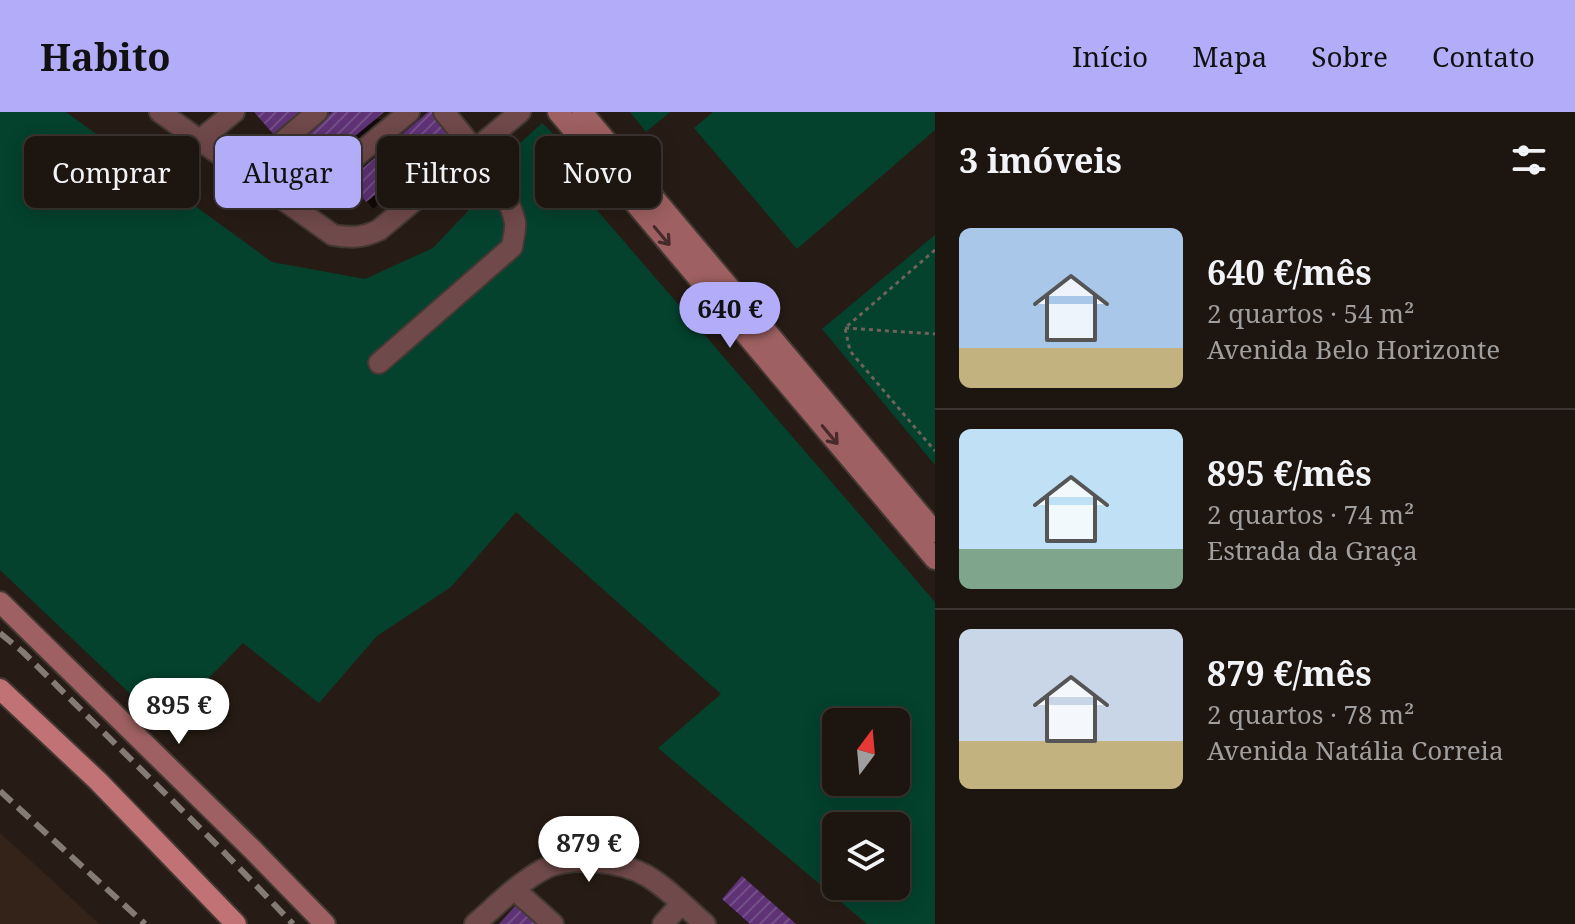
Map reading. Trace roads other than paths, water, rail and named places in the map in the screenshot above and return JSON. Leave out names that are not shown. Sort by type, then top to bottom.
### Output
[{"type":"main road","points":[[0,689],[98,781],[236,924]]},
{"type":"street","points":[[160,112],[215,151]]},
{"type":"street","points":[[200,140],[234,112]]},
{"type":"street","points":[[289,136],[317,112]]},
{"type":"street","points":[[361,152],[409,112]]},
{"type":"street","points":[[444,112],[463,136]]},
{"type":"street","points":[[492,136],[520,112]]},
{"type":"street","points":[[558,112],[935,559]]},
{"type":"street","points":[[582,112],[935,532]]},
{"type":"street","points":[[296,208],[333,235],[349,238],[364,237],[379,230],[406,208]]},
{"type":"street","points":[[379,363],[512,247],[516,225],[511,208]]},
{"type":"street","points":[[0,602],[325,924]]},
{"type":"street","points":[[475,924],[545,868],[557,863],[584,861],[620,866],[645,875],[705,924]]},
{"type":"street","points":[[515,890],[553,924]]},
{"type":"street","points":[[663,924],[681,904]]},
{"type":"railway","points":[[0,633],[23,652],[293,924]]},
{"type":"railway","points":[[0,791],[145,924]]}]
